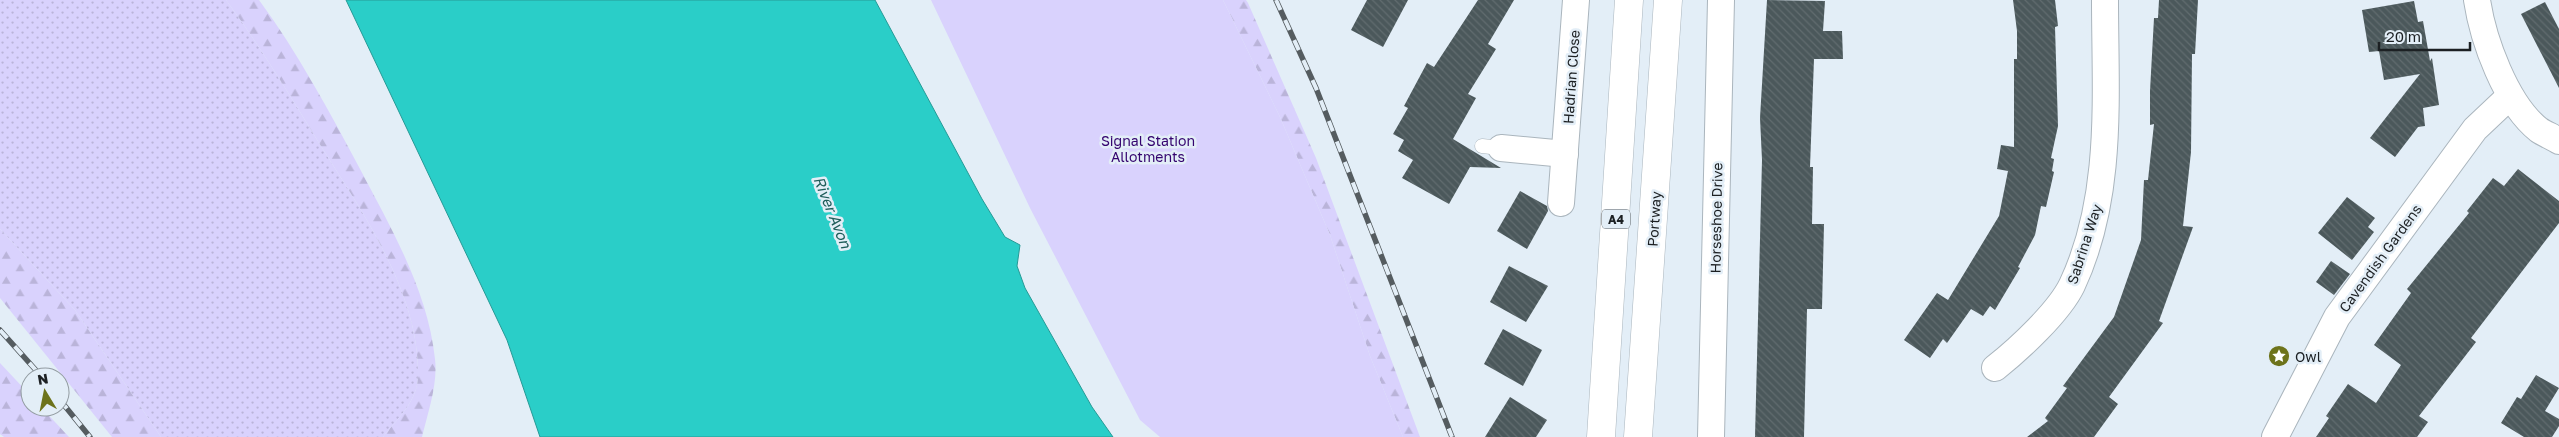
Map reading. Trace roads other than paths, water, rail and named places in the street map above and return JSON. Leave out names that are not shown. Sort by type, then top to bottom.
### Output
[{"type":"highway","name":"Portway","points":[[1638,437],[1668,0]]},
{"type":"highway","name":"A4","points":[[1601,437],[1626,7]]},
{"type":"street","name":"Hadrian Close","points":[[1561,203],[1576,0]]},
{"type":"street","name":"Horseshoe Drive","points":[[1711,437],[1721,0]]},
{"type":"street","name":"Sabrina Way","points":[[1995,368],[2031,336],[2072,286],[2090,234],[2100,194],[2104,152],[2105,0]]},
{"type":"street","points":[[2476,0],[2480,21],[2510,96],[2538,129],[2559,141]]},
{"type":"street","name":"Cavendish Gardens","points":[[2275,437],[2337,318],[2475,129],[2510,96]]},
{"type":"street","points":[[1491,147],[1565,154]]},
{"type":"water","name":"River Avon","points":[[346,0],[875,0],[982,199],[1005,237],[1020,245],[1017,266],[1025,288],[1092,407],[1113,437],[540,437],[507,340]]},
{"type":"railway","points":[[1276,0],[1316,88],[1452,437]]},
{"type":"railway","points":[[0,330],[33,367]]},
{"type":"railway","points":[[70,412],[90,437]]},
{"type":"place","name":"Owl","points":[[2279,356]]},
{"type":"park label","name":"Signal Station Allotments","points":[[1148,148]]}]
